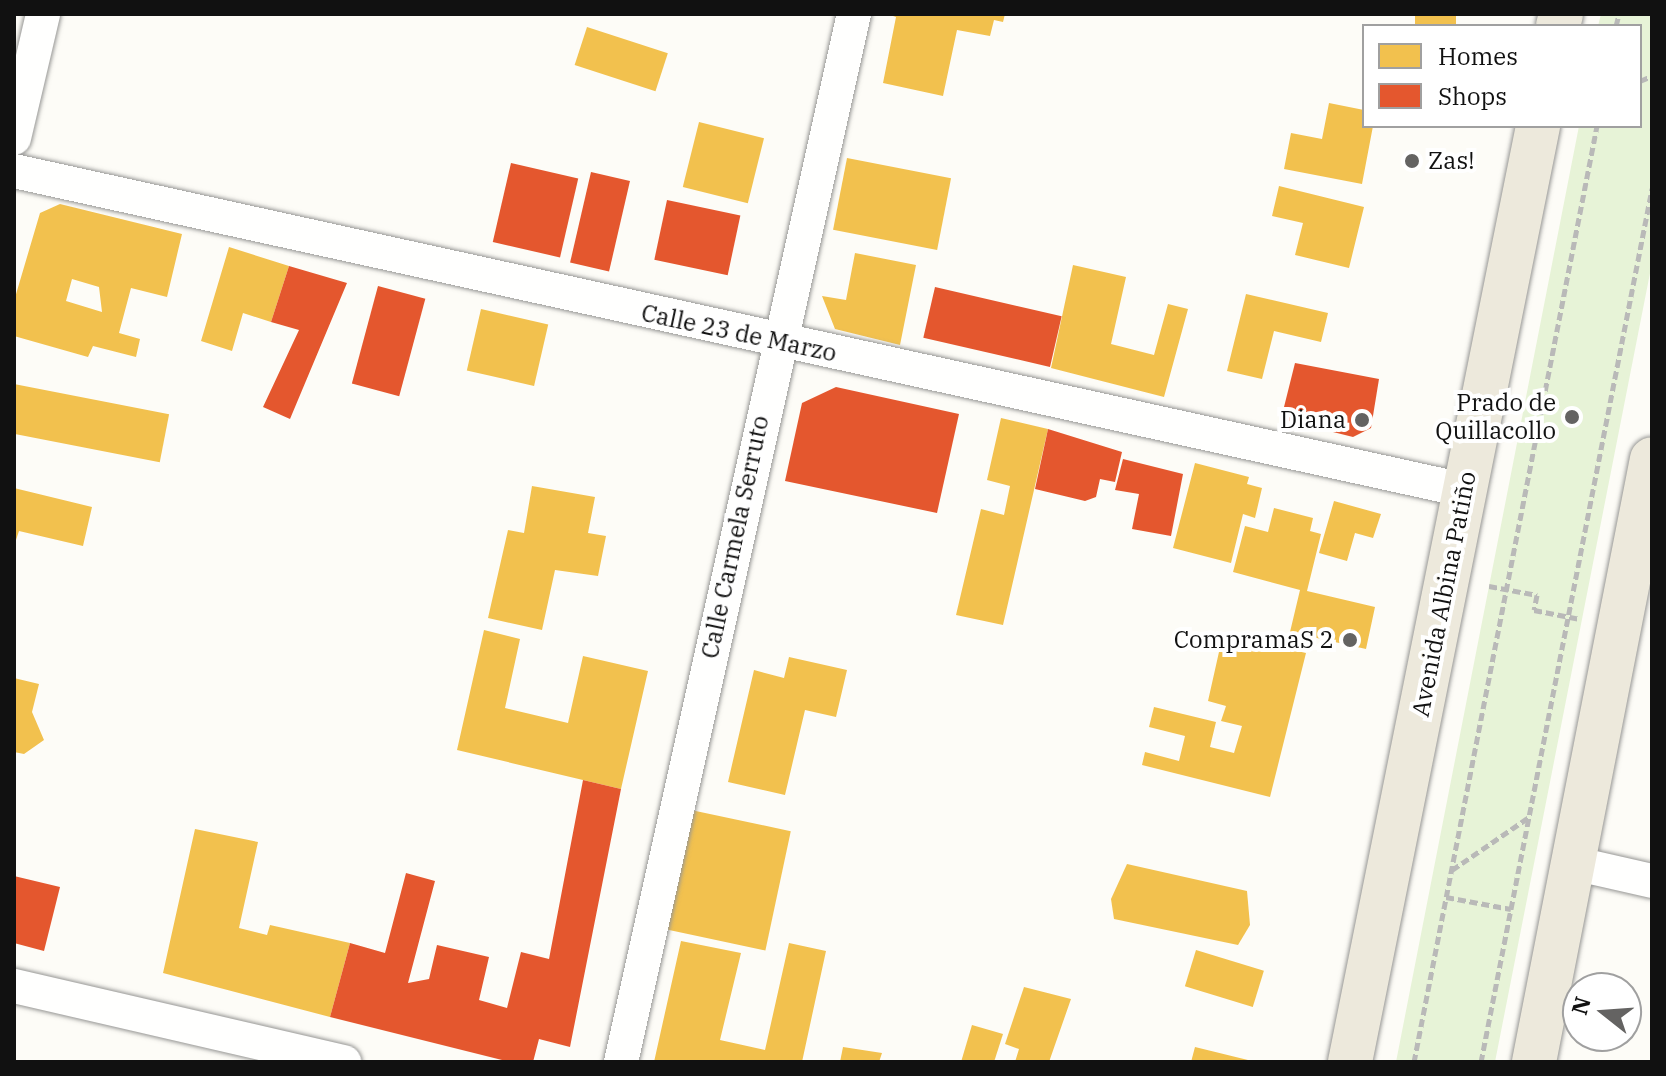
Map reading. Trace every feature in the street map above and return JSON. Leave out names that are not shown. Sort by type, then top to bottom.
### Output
[{"type":"main road","name":"Avenida Albina Patiño","points":[[1350,1062],[1538,128]]},
{"type":"main road","points":[[1534,1062],[1652,459]]},
{"type":"street","points":[[14,138],[43,14]]},
{"type":"street","name":"Calle Carmela Serruto","points":[[621,1062],[778,342],[854,14]]},
{"type":"street","name":"Calle 23 de Marzo","points":[[14,171],[778,342],[1464,490]]},
{"type":"street","points":[[1573,863],[1652,881]]},
{"type":"street","points":[[14,986],[344,1062]]},
{"type":"path","points":[[1414,1062],[1597,128]]},
{"type":"path","points":[[1481,1062],[1652,189]]},
{"type":"path","points":[[1489,586],[1537,595],[1534,610],[1581,619]]},
{"type":"path","points":[[1451,870],[1529,817]]},
{"type":"path","points":[[1446,897],[1511,909]]},
{"type":"green space","name":"Prado de Quillacollo","points":[[1601,14],[1652,14],[1652,263],[1495,1062],[1396,1062],[1579,128],[1642,128],[1642,24],[1598,24]]},
{"type":"building: Homes","points":[[887,14],[1005,14],[1003,22],[994,20],[990,36],[957,30],[943,96],[883,83],[896,17]]},
{"type":"building: Homes","points":[[1415,14],[1456,14],[1456,24],[1415,24]]},
{"type":"building: Homes","points":[[587,27],[668,53],[655,91],[575,65]]},
{"type":"building: Homes","points":[[1329,103],[1362,110],[1362,128],[1373,128],[1362,184],[1284,169],[1291,133],[1322,139]]},
{"type":"building: Homes","points":[[699,122],[764,138],[748,203],[683,187]]},
{"type":"building: Homes","points":[[847,158],[951,178],[937,250],[833,230]]},
{"type":"building: Homes","points":[[1279,186],[1364,207],[1349,268],[1295,255],[1303,223],[1272,216]]},
{"type":"building: Homes","points":[[60,204],[182,234],[167,297],[131,288],[119,333],[140,339],[136,357],[93,346],[88,357],[14,336],[14,301],[40,213]],"holes":[[[72,279],[99,287],[102,312],[66,301]]]},
{"type":"building: Homes","points":[[229,247],[289,266],[271,322],[243,313],[232,351],[201,341]]},
{"type":"building: Homes","points":[[855,253],[916,265],[900,345],[835,329],[822,296],[846,300]]},
{"type":"building: Homes","points":[[1073,265],[1126,277],[1111,344],[1154,355],[1168,304],[1188,309],[1164,397],[1051,368]]},
{"type":"building: Homes","points":[[1246,294],[1328,313],[1321,342],[1274,331],[1262,379],[1227,371]]},
{"type":"building: Homes","points":[[481,309],[548,325],[534,386],[467,370]]},
{"type":"building: Homes","points":[[14,384],[169,414],[160,462],[14,434]]},
{"type":"building: Homes","points":[[1001,418],[1048,429],[1003,625],[956,615],[981,509],[1004,515],[1010,486],[987,480]]},
{"type":"building: Homes","points":[[1195,463],[1249,477],[1247,484],[1262,488],[1255,518],[1243,514],[1231,563],[1173,548]]},
{"type":"building: Homes","points":[[532,486],[595,497],[588,533],[606,536],[598,576],[555,570],[542,630],[488,618],[508,530],[524,533]]},
{"type":"building: Homes","points":[[14,488],[92,507],[83,546],[19,531],[14,546]]},
{"type":"building: Homes","points":[[1334,501],[1381,514],[1373,538],[1355,533],[1347,561],[1319,553]]},
{"type":"building: Homes","points":[[1274,508],[1313,518],[1310,531],[1321,534],[1307,591],[1375,607],[1366,649],[1290,632],[1300,590],[1233,572],[1245,526],[1268,532]]},
{"type":"building: Homes","points":[[484,630],[520,639],[505,708],[568,723],[583,656],[648,671],[621,789],[457,750]]},
{"type":"building: Homes","points":[[1223,634],[1306,653],[1270,797],[1142,765],[1145,752],[1179,761],[1185,736],[1149,727],[1154,707],[1216,722],[1210,747],[1234,753],[1242,726],[1221,721],[1226,706],[1208,701]]},
{"type":"building: Homes","points":[[789,657],[847,670],[836,717],[805,710],[785,795],[728,782],[754,670],[784,678]]},
{"type":"building: Homes","points":[[14,678],[39,684],[32,712],[44,740],[24,754],[14,752]]},
{"type":"building: Homes","points":[[691,810],[791,831],[765,951],[666,929]]},
{"type":"building: Homes","points":[[195,829],[258,842],[239,928],[267,935],[270,925],[350,943],[330,1017],[163,973]]},
{"type":"building: Homes","points":[[1127,864],[1247,891],[1250,925],[1238,945],[1114,919],[1111,899]]},
{"type":"building: Homes","points":[[681,941],[741,953],[720,1040],[765,1050],[789,943],[826,951],[802,1062],[654,1062]]},
{"type":"building: Homes","points":[[1196,950],[1264,971],[1253,1007],[1185,986]]},
{"type":"building: Homes","points":[[1024,987],[1071,999],[1049,1062],[1015,1062],[1019,1049],[1005,1044]]},
{"type":"building: Homes","points":[[972,1025],[1003,1034],[994,1062],[961,1062]]},
{"type":"building: Homes","points":[[843,1047],[882,1053],[879,1062],[840,1062]]},
{"type":"building: Homes","points":[[1195,1047],[1252,1061],[1252,1062],[1191,1062]]},
{"type":"building: Shops","points":[[511,163],[578,179],[560,257],[493,242]]},
{"type":"building: Shops","points":[[591,172],[630,181],[609,272],[570,263]]},
{"type":"building: Shops","points":[[667,200],[740,216],[728,275],[654,260]]},
{"type":"building: Shops","points":[[289,266],[347,283],[290,419],[263,407],[299,330],[271,322]]},
{"type":"building: Shops","points":[[378,286],[425,299],[399,396],[352,384]]},
{"type":"building: Shops","points":[[935,287],[1062,316],[1050,367],[923,338]]},
{"type":"building: Shops","points":[[1295,363],[1379,379],[1371,428],[1353,437],[1281,419]]},
{"type":"building: Shops","points":[[836,387],[959,414],[937,513],[785,481],[802,403]]},
{"type":"building: Shops","points":[[1048,429],[1122,452],[1115,482],[1100,479],[1096,497],[1085,501],[1035,489]]},
{"type":"building: Shops","points":[[1123,459],[1183,474],[1171,536],[1132,529],[1139,494],[1115,490]]},
{"type":"building: Shops","points":[[583,780],[621,789],[570,1047],[539,1039],[533,1062],[510,1062],[330,1017],[350,943],[385,953],[406,873],[435,881],[408,983],[429,979],[437,945],[489,957],[479,1000],[507,1008],[521,952],[549,959]]},
{"type":"building: Shops","points":[[14,876],[60,887],[44,951],[14,943]]},
{"type":"place","name":"Zas!","points":[[1412,161]]},
{"type":"place","name":"Prado de Quillacollo","points":[[1572,417]]},
{"type":"place","name":"Diana","points":[[1362,420]]},
{"type":"place","name":"CompramaS 2","points":[[1350,640]]}]
